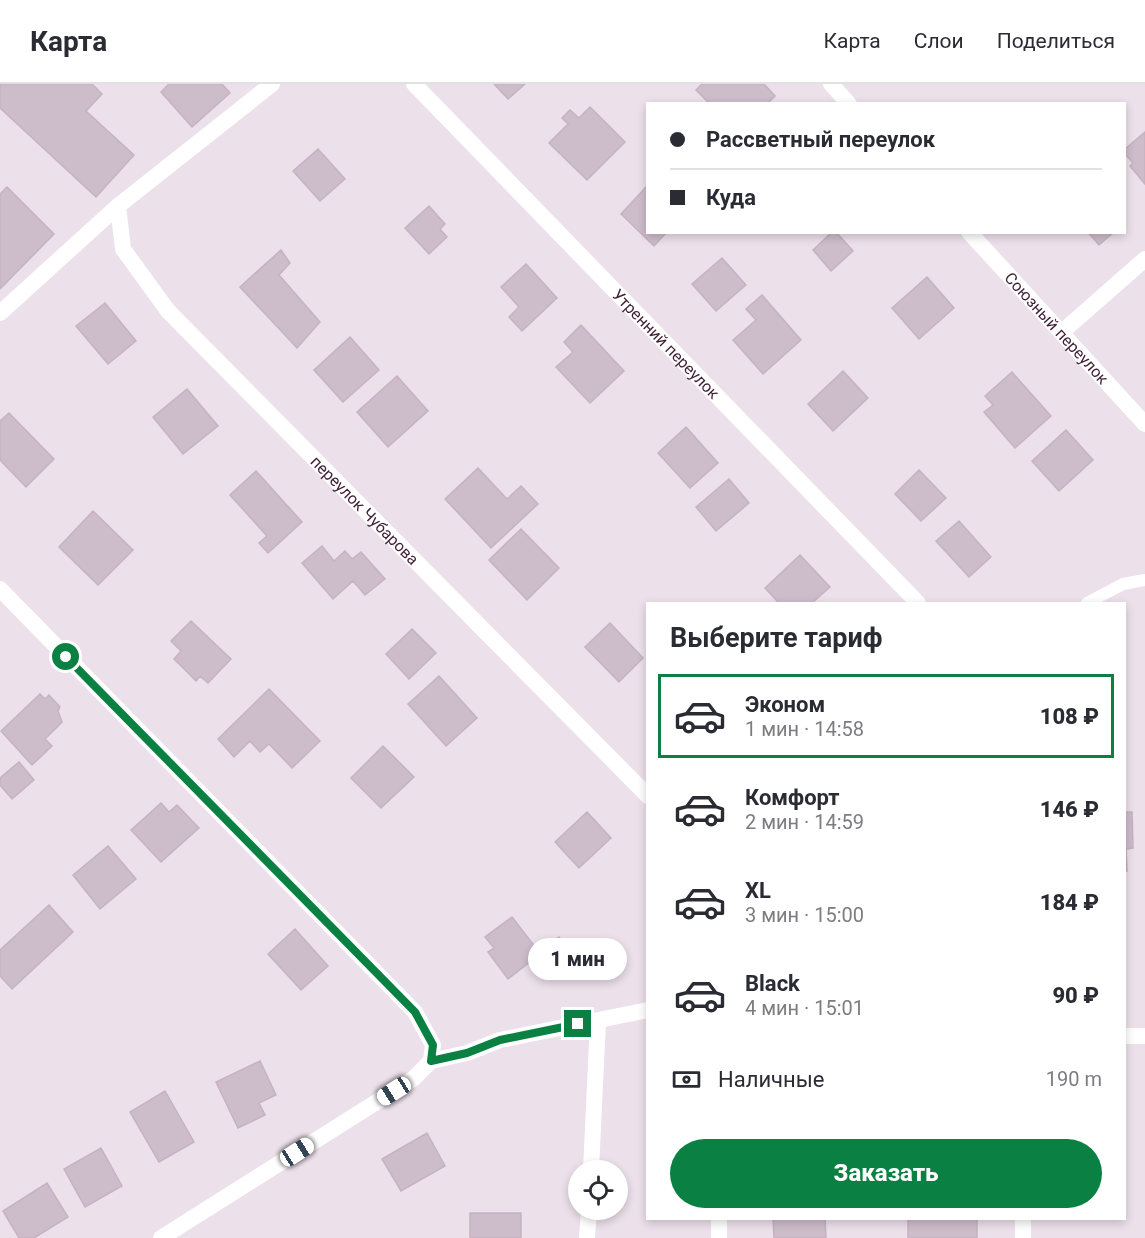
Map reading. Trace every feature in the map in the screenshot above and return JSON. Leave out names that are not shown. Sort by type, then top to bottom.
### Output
[{"type":"street","points":[[0,312],[118,206],[272,84]]},
{"type":"street","name":"Утренний переулок","points":[[414,84],[917,602]]},
{"type":"street","points":[[831,84],[847,102]]},
{"type":"street","name":"переулок Чубарова","points":[[118,206],[123,249],[168,311],[646,794]]},
{"type":"street","name":"Союзный переулок","points":[[971,234],[1145,424]]},
{"type":"street","points":[[1062,332],[1145,259]]},
{"type":"street","points":[[0,589],[415,1012],[433,1045],[431,1061]]},
{"type":"street","points":[[161,1238],[413,1079],[431,1061],[467,1053],[500,1040],[646,1010]]},
{"type":"street","points":[[591,1160],[598,1021]]},
{"type":"street","points":[[1126,1036],[1145,1036]]},
{"type":"street","points":[[587,1238],[588,1220]]},
{"type":"street","points":[[719,1220],[719,1238]]},
{"type":"street","points":[[1023,1220],[1023,1238]]},
{"type":"lane","points":[[1089,602],[1124,584],[1145,580]]},
{"type":"building","points":[[0,84],[92,84],[102,94],[86,111],[134,155],[96,197],[0,108]]},
{"type":"building","points":[[169,84],[222,84],[230,93],[192,127],[161,92]]},
{"type":"building","points":[[494,84],[525,84],[508,99]]},
{"type":"building","points":[[702,84],[764,84],[775,96],[769,102],[708,102],[696,90]]},
{"type":"building","points":[[590,107],[625,142],[587,180],[549,143],[568,124],[562,118],[570,110],[579,118]]},
{"type":"building","points":[[1145,132],[1145,184],[1130,166],[1133,163],[1126,155],[1126,148]]},
{"type":"building","points":[[318,149],[345,179],[320,201],[293,171]]},
{"type":"building","points":[[7,187],[54,234],[0,289],[0,194]]},
{"type":"building","points":[[646,187],[646,234],[665,234],[654,246],[621,214]]},
{"type":"building","points":[[429,206],[445,224],[440,229],[447,237],[429,254],[405,228]]},
{"type":"building","points":[[830,234],[838,234],[853,251],[831,271],[813,250]]},
{"type":"building","points":[[1090,234],[1112,234],[1099,245]]},
{"type":"building","points":[[281,250],[290,263],[279,275],[320,322],[297,348],[240,287]]},
{"type":"building","points":[[722,258],[746,285],[716,311],[692,284]]},
{"type":"building","points":[[526,264],[557,298],[522,331],[509,317],[519,307],[501,287]]},
{"type":"building","points":[[927,277],[954,308],[919,339],[892,308]]},
{"type":"building","points":[[762,295],[801,340],[763,374],[733,340],[756,320],[746,309]]},
{"type":"building","points":[[105,303],[136,341],[108,364],[76,326]]},
{"type":"building","points":[[581,325],[624,371],[590,403],[556,367],[573,352],[564,342]]},
{"type":"building","points":[[350,337],[379,370],[343,402],[314,370]]},
{"type":"building","points":[[843,371],[868,398],[833,431],[808,404]]},
{"type":"building","points":[[1012,372],[1051,416],[1015,448],[984,412],[993,405],[985,396]]},
{"type":"building","points":[[397,376],[428,411],[388,447],[357,412]]},
{"type":"building","points":[[187,389],[218,426],[183,454],[153,417]]},
{"type":"building","points":[[9,413],[54,459],[26,487],[0,460],[0,421]]},
{"type":"building","points":[[686,427],[718,463],[690,488],[658,453]]},
{"type":"building","points":[[1066,430],[1093,460],[1059,491],[1032,461]]},
{"type":"building","points":[[478,468],[507,499],[521,486],[538,504],[491,548],[445,499]]},
{"type":"building","points":[[919,470],[946,498],[921,521],[895,494]]},
{"type":"building","points":[[256,471],[302,522],[268,553],[259,543],[267,536],[230,495]]},
{"type":"building","points":[[729,479],[749,503],[716,531],[696,507]]},
{"type":"building","points":[[93,511],[133,550],[98,585],[59,547]]},
{"type":"building","points":[[959,521],[991,557],[969,577],[936,541]]},
{"type":"building","points":[[521,529],[559,568],[527,600],[489,560]]},
{"type":"building","points":[[322,546],[334,561],[345,551],[352,559],[361,552],[385,579],[365,595],[353,581],[333,599],[302,563]]},
{"type":"building","points":[[800,555],[830,587],[813,602],[778,602],[765,588]]},
{"type":"building","points":[[191,621],[231,659],[208,683],[200,676],[196,681],[174,659],[181,651],[171,641]]},
{"type":"building","points":[[610,623],[643,658],[619,682],[585,647]]},
{"type":"building","points":[[412,629],[436,653],[409,679],[386,654]]},
{"type":"building","points":[[439,676],[477,718],[446,746],[408,704]]},
{"type":"building","points":[[269,689],[320,741],[292,768],[269,744],[260,752],[250,741],[234,757],[218,739]]},
{"type":"building","points":[[40,694],[45,699],[49,695],[60,707],[58,711],[62,722],[45,739],[52,746],[32,765],[1,731]]},
{"type":"building","points":[[383,746],[414,777],[381,808],[351,778]]},
{"type":"building","points":[[19,762],[34,780],[12,799],[0,785],[0,778]]},
{"type":"building","points":[[161,803],[169,812],[177,805],[199,828],[161,862],[131,830]]},
{"type":"building","points":[[587,812],[611,838],[579,868],[555,842]]},
{"type":"building","points":[[1126,812],[1132,812],[1133,848],[1126,849]]},
{"type":"building","points":[[108,846],[136,879],[100,909],[73,875]]},
{"type":"building","points":[[49,905],[73,932],[12,989],[0,976],[0,950]]},
{"type":"building","points":[[512,917],[539,952],[559,937],[568,949],[543,968],[535,958],[508,979],[488,952],[494,948],[485,937]]},
{"type":"building","points":[[295,929],[328,966],[301,990],[268,954]]},
{"type":"building","points":[[260,1061],[276,1095],[259,1103],[265,1115],[238,1128],[216,1082]]},
{"type":"building","points":[[165,1091],[194,1142],[159,1162],[130,1112]]},
{"type":"building","points":[[427,1133],[445,1166],[401,1191],[382,1159]]},
{"type":"building","points":[[101,1148],[122,1186],[85,1207],[64,1169]]},
{"type":"building","points":[[47,1183],[68,1217],[34,1238],[19,1238],[3,1211]]},
{"type":"building","points":[[470,1213],[521,1213],[521,1238],[470,1238]]},
{"type":"building","points":[[773,1220],[825,1220],[826,1238],[774,1238]]},
{"type":"building","points":[[908,1220],[977,1220],[977,1238],[908,1238]]},
{"type":"route","points":[[66,657],[415,1012],[433,1045],[431,1061],[467,1053],[500,1040],[578,1024]]}]
